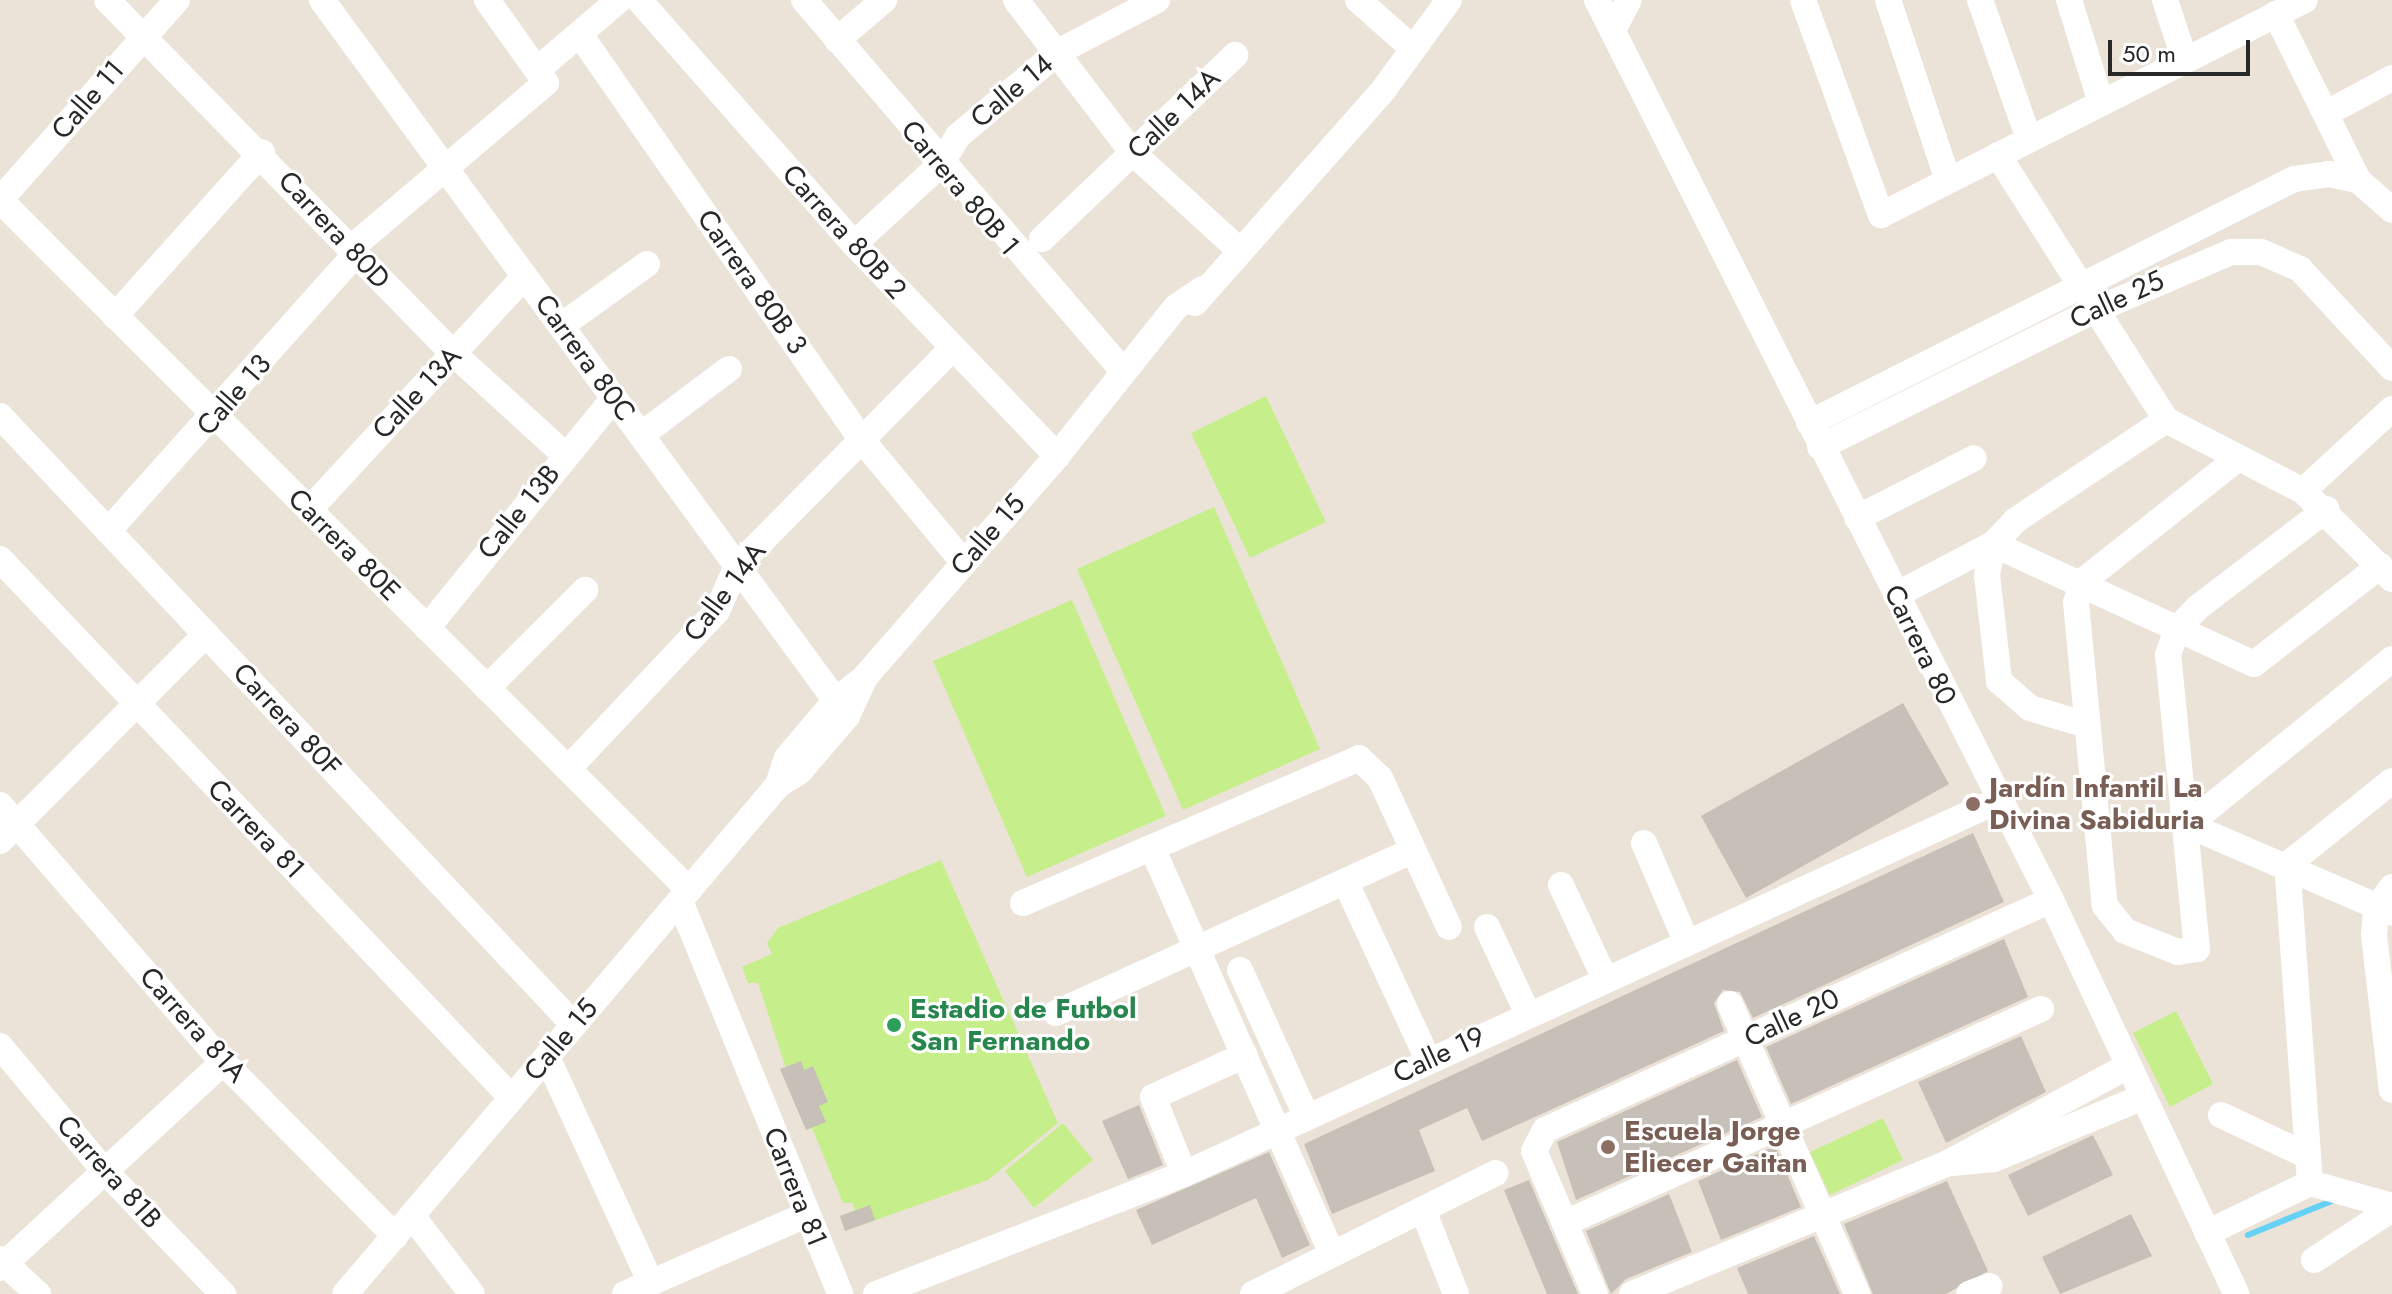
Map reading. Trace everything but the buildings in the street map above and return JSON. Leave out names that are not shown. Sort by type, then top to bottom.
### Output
[{"type":"street","name":"Carrera 80D","points":[[107,0],[262,152],[353,252],[454,354],[565,455]]},
{"type":"street","name":"Calle 11","points":[[0,200],[177,0]]},
{"type":"street","name":"Carrera 80C","points":[[322,0],[842,708]]},
{"type":"street","points":[[487,0],[542,77]]},
{"type":"street","points":[[581,36],[619,0]]},
{"type":"street","name":"Carrera 80B 2","points":[[639,0],[854,244],[1057,456]]},
{"type":"street","name":"Carrera 80B 1","points":[[804,0],[940,165],[1122,370]]},
{"type":"street","points":[[837,40],[884,0]]},
{"type":"street","points":[[1016,0],[1133,153],[1237,248]]},
{"type":"street","name":"Calle 14","points":[[854,244],[940,165],[958,136],[1058,52],[1157,0]]},
{"type":"street","points":[[1358,0],[1408,48]]},
{"type":"street","name":"Calle 15","points":[[1080,429],[1141,372],[1203,289],[1314,160],[1331,122],[1408,48],[1449,0]]},
{"type":"street","name":"Carrera 80","points":[[1597,0],[1997,801],[2051,900],[2236,1294]]},
{"type":"street","points":[[1613,30],[1629,0]]},
{"type":"street","points":[[1803,0],[1881,215],[2185,61],[2260,13],[2304,0]]},
{"type":"street","points":[[1888,0],[1948,180]]},
{"type":"street","points":[[1980,0],[2029,139]]},
{"type":"street","points":[[2069,0],[2101,103]]},
{"type":"street","points":[[2165,0],[2185,61]]},
{"type":"street","points":[[2260,13],[2327,113],[2358,180],[2392,210]]},
{"type":"street","name":"Calle 13","points":[[108,531],[216,417],[353,252],[446,170],[581,36]]},
{"type":"street","name":"Carrera 80B 3","points":[[581,36],[862,440],[964,563]]},
{"type":"street","name":"Calle 14A","points":[[1042,239],[1235,55]]},
{"type":"street","points":[[2327,113],[2392,78]]},
{"type":"street","points":[[115,316],[262,152]]},
{"type":"street","points":[[1993,544],[2083,581],[2254,664],[2386,573],[2327,509],[2303,491],[2166,420],[2091,312],[1998,155]]},
{"type":"street","name":"Calle 25","points":[[1815,435],[2078,289],[2294,179],[2329,174],[2358,180]]},
{"type":"street","name":"Carrera 80E","points":[[0,200],[568,769],[684,895]]},
{"type":"street","name":"Calle 25","points":[[1815,435],[2202,260],[2261,252],[2300,269],[2392,368]]},
{"type":"street","points":[[561,326],[647,264]]},
{"type":"street","name":"Calle 13A","points":[[309,510],[525,276]]},
{"type":"street","name":"Calle 15","points":[[345,1294],[778,785],[787,758],[842,708],[865,677],[1080,429],[1122,370],[1176,307],[1203,289]]},
{"type":"street","name":"Calle 14A","points":[[568,769],[717,611],[737,566],[952,349]]},
{"type":"street","points":[[641,435],[729,369]]},
{"type":"street","name":"Calle 13B","points":[[427,628],[614,398]]},
{"type":"street","points":[[2303,491],[2392,409]]},
{"type":"street","name":"Carrera 80F","points":[[0,416],[574,1025]]},
{"type":"street","points":[[1896,595],[1993,544],[2016,520],[2166,420]]},
{"type":"street","points":[[1857,518],[1974,458]]},
{"type":"street","points":[[2237,459],[2083,581],[2074,628],[2083,724],[2110,920],[2178,952],[2197,949],[2188,825],[2167,683],[2177,629],[2327,509]]},
{"type":"street","points":[[1993,544],[1987,575],[1999,681],[2030,708],[2083,724]]},
{"type":"street","name":"Carrera 81","points":[[0,559],[512,1098]]},
{"type":"street","points":[[487,688],[585,590]]},
{"type":"street","points":[[6,823],[137,703],[206,634]]},
{"type":"street","points":[[2188,825],[2392,659]]},
{"type":"street","points":[[1023,903],[1153,850],[1359,758],[1380,778],[1449,927]]},
{"type":"street","points":[[2287,865],[2392,781]]},
{"type":"street","name":"Calle 19","points":[[876,1294],[1184,1174],[1997,801]]},
{"type":"street","name":"Carrera 81A","points":[[6,823],[223,1062],[403,1226]]},
{"type":"street","points":[[2188,825],[2287,865],[2384,911]]},
{"type":"street","points":[[1644,843],[1687,943]]},
{"type":"street","points":[[1153,850],[1331,1252]]},
{"type":"street","points":[[1056,1013],[1200,952],[1412,851]]},
{"type":"street","points":[[2287,865],[2310,1183]]},
{"type":"street","points":[[1346,883],[1428,1060]]},
{"type":"street","points":[[1561,885],[1605,979]]},
{"type":"street","points":[[2392,887],[2384,911],[2392,1090]]},
{"type":"street","name":"Carrera 81","points":[[684,895],[806,1215],[840,1294]]},
{"type":"street","name":"Calle 20","points":[[1565,1223],[1534,1151],[1536,1138],[2051,900]]},
{"type":"street","points":[[1487,927],[1528,1014]]},
{"type":"street","points":[[1240,970],[1307,1118]]},
{"type":"street","points":[[1730,1004],[1857,1294]]},
{"type":"street","points":[[1595,1294],[1565,1223],[2041,1009]]},
{"type":"street","name":"Carrera 81B","points":[[0,1046],[102,1168],[223,1294]]},
{"type":"street","points":[[1184,1174],[1153,1097],[1245,1055]]},
{"type":"street","points":[[547,1057],[651,1283]]},
{"type":"street","points":[[38,1294],[1,1263],[102,1168],[223,1062]]},
{"type":"street","points":[[1632,1294],[1948,1163],[1986,1137],[2128,1066]]},
{"type":"street","points":[[1948,1163],[1994,1159],[2143,1097]]},
{"type":"street","points":[[2221,1115],[2308,1156]]},
{"type":"street","points":[[1253,1294],[1331,1252],[1496,1173]]},
{"type":"street","points":[[2207,1233],[2310,1183],[2384,1213]]},
{"type":"street","points":[[1423,1210],[1456,1294]]},
{"type":"street","points":[[2314,1260],[2384,1213]]},
{"type":"street","points":[[625,1294],[806,1215]]},
{"type":"street","points":[[403,1226],[472,1294]]},
{"type":"green space","points":[[1266,396],[1326,522],[1250,558],[1191,433]]},
{"type":"green space","points":[[1214,507],[1320,749],[1183,810],[1077,569]]},
{"type":"green space","points":[[1072,600],[1166,816],[1027,877],[933,661]]},
{"type":"green space","name":"Estadio de Futbol San Fernando","points":[[941,860],[1058,1123],[988,1180],[845,1231],[840,1216],[855,1210],[853,1203],[843,1203],[812,1128],[806,1130],[758,983],[748,983],[742,967],[772,954],[767,943],[778,928]]},
{"type":"green space","points":[[2176,1011],[2213,1084],[2170,1107],[2133,1033]]},
{"type":"green space","points":[[1883,1118],[1903,1160],[1830,1195],[1810,1152]]},
{"type":"green space","points":[[1063,1123],[1093,1160],[1034,1208],[1005,1171]]},
{"type":"waterway","points":[[2248,1235],[2334,1200]]},
{"type":"place","name":"Jardín Infantil La Divina Sabiduria","points":[[1973,804]]},
{"type":"place","name":"Estadio de Futbol San Fernando","points":[[894,1025]]},
{"type":"place","name":"Escuela Jorge Eliecer Gaitan","points":[[1608,1147]]}]
